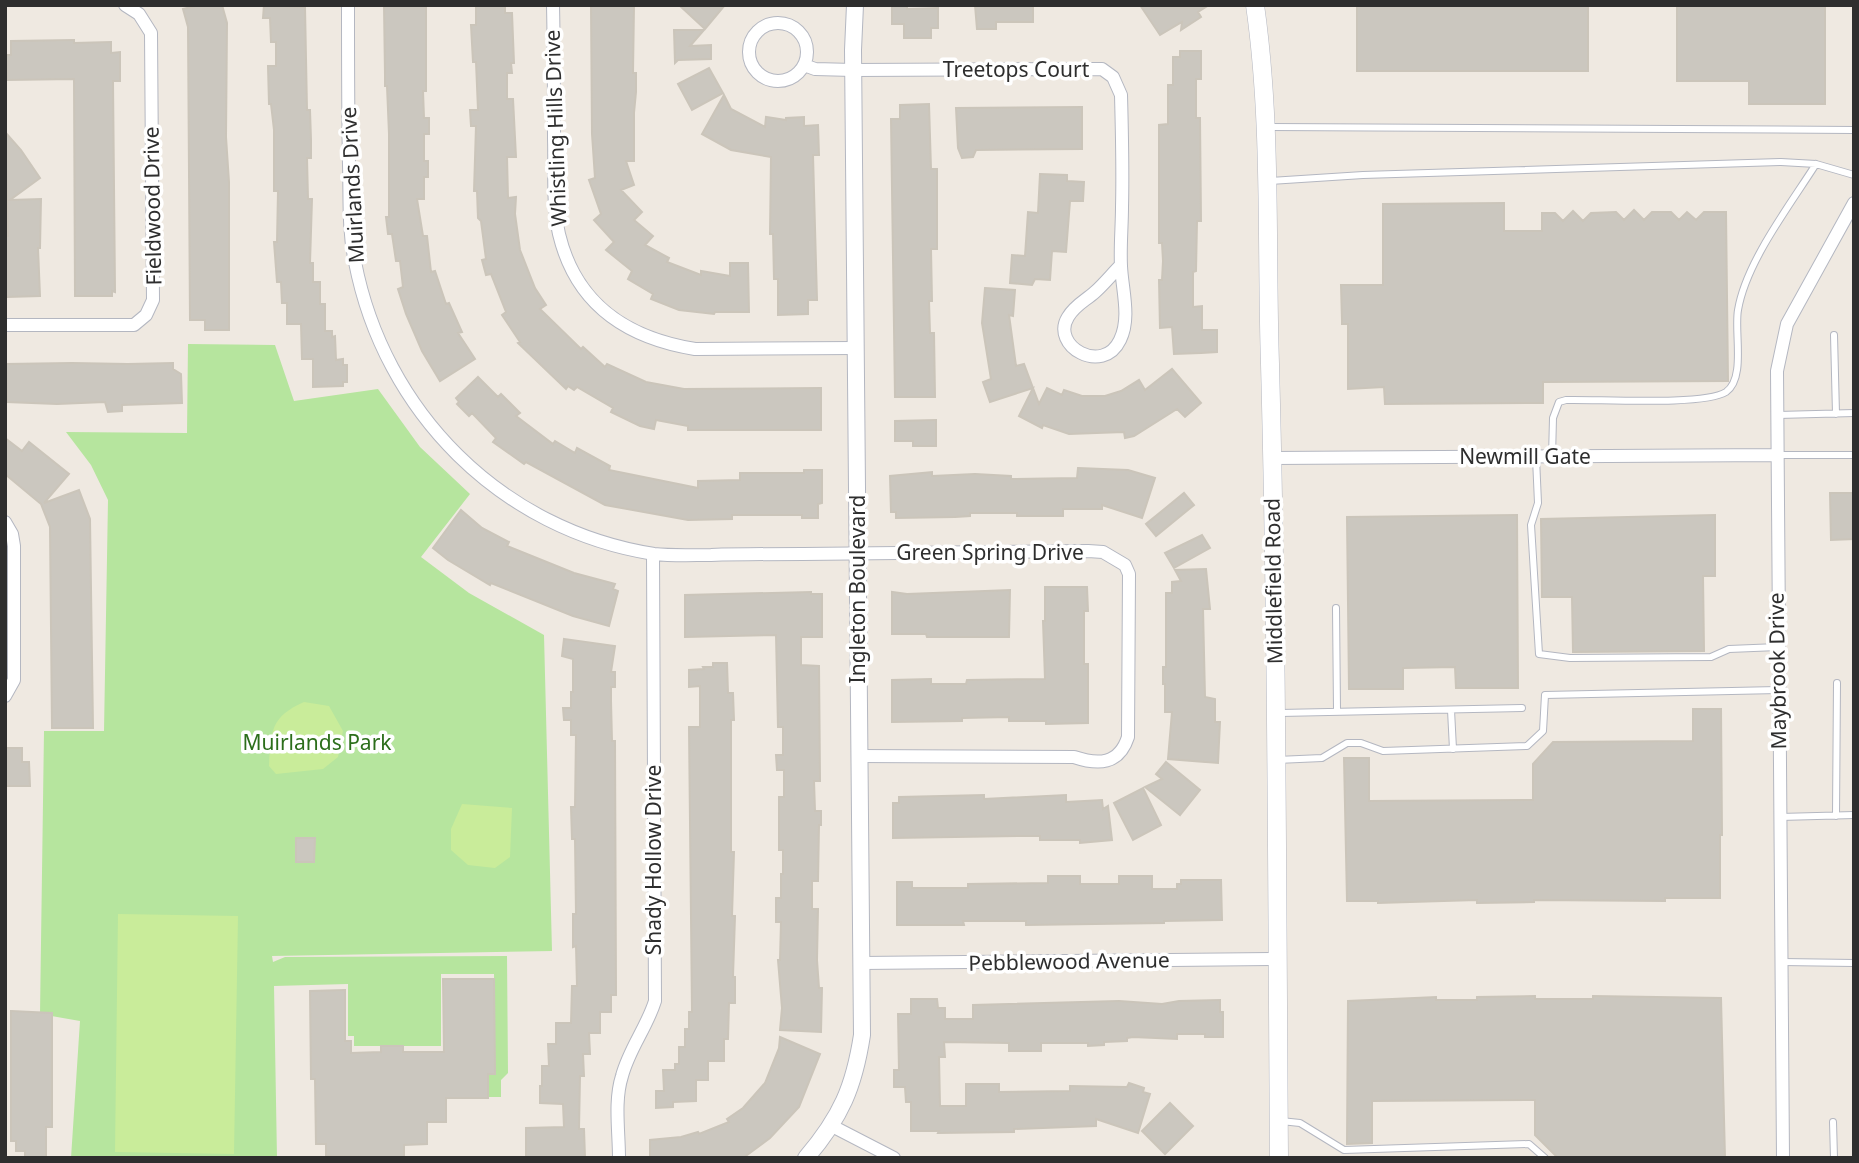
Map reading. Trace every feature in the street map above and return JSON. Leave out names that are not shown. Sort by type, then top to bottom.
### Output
[{"type":"main road","name":"Middlefield Road","points":[[1255,5],[1263,63],[1266,127],[1279,1158]]},
{"type":"street","name":"Fieldwood Drive","points":[[5,325],[134,325],[146,315],[153,300],[151,33],[139,14],[125,5]]},
{"type":"street","name":"Muirlands Drive","points":[[348,5],[350,195],[354,260],[374,333],[401,385],[447,444],[503,493],[545,519],[577,533],[653,554],[857,553]]},
{"type":"street","name":"Whistling Hills Drive","points":[[553,5],[558,232],[566,258],[593,300],[628,329],[670,345],[695,349],[856,348]]},
{"type":"street","name":"Ingleton Boulevard","points":[[806,1158],[842,1109],[857,1065],[862,1035],[853,70],[855,5]]},
{"type":"street","points":[[780,22],[789,24],[804,37],[807,46],[804,65],[794,77],[779,81],[770,80],[761,76],[749,61],[750,42],[761,27],[780,22]]},
{"type":"street","name":"Treetops Court","points":[[804,65],[815,69],[853,70],[1102,69],[1113,77],[1121,94],[1121,265],[1125,319],[1119,343],[1104,355],[1092,357],[1080,353],[1069,344],[1065,334],[1065,320],[1076,306],[1093,294],[1121,265]]},
{"type":"street","name":"Maybrook Drive","points":[[1783,1158],[1777,370],[1787,324],[1854,203]]},
{"type":"street","name":"Newmill Gate","points":[[1272,458],[1777,455]]},
{"type":"street","points":[[5,522],[12,534],[14,559],[14,680],[5,696]]},
{"type":"street","name":"Green Spring Drive","points":[[857,553],[1103,552],[1125,565],[1129,582],[1128,737],[1124,748],[1114,757],[1105,762],[1089,762],[1074,757],[858,756]]},
{"type":"street","name":"Shady Hollow Drive","points":[[619,1158],[619,1089],[622,1075],[645,1029],[655,1001],[653,554]]},
{"type":"street","name":"Pebblewood Avenue","points":[[861,963],[1277,960]]},
{"type":"street","points":[[832,1126],[894,1158]]},
{"type":"lane","points":[[1266,127],[1854,130]]},
{"type":"lane","points":[[1266,181],[1363,175],[1781,162],[1816,164],[1854,175]]},
{"type":"lane","points":[[1552,458],[1553,418],[1559,402],[1692,400],[1722,394],[1730,389],[1737,372],[1737,315],[1744,287],[1759,255],[1816,164]]},
{"type":"lane","points":[[1834,335],[1836,414]]},
{"type":"lane","points":[[1777,415],[1854,414]]},
{"type":"lane","points":[[1777,455],[1854,455]]},
{"type":"lane","points":[[1536,458],[1538,503],[1531,524],[1539,654],[1570,658],[1711,657],[1729,649],[1778,647]]},
{"type":"lane","points":[[1336,608],[1337,710]]},
{"type":"lane","points":[[1836,684],[1836,816]]},
{"type":"lane","points":[[1275,761],[1322,758],[1347,743],[1362,743],[1383,751],[1527,746],[1544,731],[1545,695],[1778,690]]},
{"type":"lane","points":[[1275,713],[1522,708]]},
{"type":"lane","points":[[1451,710],[1453,749]]},
{"type":"lane","points":[[1780,817],[1854,816]]},
{"type":"lane","points":[[1782,962],[1854,963]]},
{"type":"lane","points":[[1279,1121],[1300,1123],[1344,1150],[1529,1144],[1545,1158]]},
{"type":"lane","points":[[1833,1122],[1834,1158]]},
{"type":"green space","name":"Muirlands Park","points":[[188,344],[275,345],[294,401],[378,389],[420,447],[470,494],[421,557],[469,593],[544,635],[552,951],[272,956],[273,962],[285,957],[507,956],[508,1073],[501,1080],[501,1097],[487,1097],[487,1059],[495,1059],[494,974],[441,974],[441,1046],[354,1046],[354,1036],[348,1036],[348,984],[274,986],[277,1158],[71,1158],[80,1021],[40,1014],[44,731],[104,731],[108,500],[91,465],[66,432],[187,433]]},
{"type":"green space","points":[[304,702],[329,706],[343,731],[338,757],[323,769],[276,774],[269,766],[274,727],[284,714]]},
{"type":"green space","points":[[462,804],[512,808],[510,857],[495,868],[468,865],[451,850],[451,829]]},
{"type":"green space","points":[[118,914],[238,916],[234,1154],[115,1152]]},
{"type":"building","points":[[199,5],[222,5],[227,23],[229,330],[205,330],[205,320],[190,320],[188,27],[183,9]]},
{"type":"building","points":[[264,5],[305,7],[307,110],[310,110],[311,140],[311,158],[307,158],[308,199],[312,199],[310,263],[313,263],[313,282],[320,282],[320,304],[325,304],[325,331],[332,331],[332,337],[335,336],[336,360],[343,359],[343,365],[347,365],[347,382],[343,382],[343,386],[313,387],[313,359],[302,359],[301,324],[287,324],[287,303],[282,303],[281,282],[277,282],[274,242],[277,242],[278,191],[274,191],[274,130],[269,104],[268,66],[276,66],[276,42],[271,42],[270,18],[263,18]]},
{"type":"building","points":[[384,5],[426,5],[426,91],[423,91],[424,118],[429,118],[429,134],[424,134],[424,161],[428,161],[428,177],[424,177],[424,199],[417,199],[423,236],[427,236],[431,272],[435,271],[446,304],[449,303],[462,332],[458,333],[475,359],[440,381],[422,351],[406,314],[398,289],[403,287],[400,261],[396,261],[392,234],[388,234],[386,217],[389,217],[389,134],[385,86]]},
{"type":"building","points":[[476,5],[505,5],[505,13],[512,13],[514,63],[511,63],[512,73],[507,73],[507,99],[513,99],[516,157],[507,157],[508,198],[516,197],[515,214],[520,250],[535,288],[546,305],[540,309],[581,349],[583,347],[605,367],[607,364],[646,382],[684,389],[821,388],[821,430],[688,430],[688,426],[656,420],[654,429],[640,426],[611,412],[613,408],[577,387],[574,390],[568,386],[566,389],[518,343],[520,342],[502,315],[506,312],[491,274],[486,275],[482,260],[486,259],[481,221],[478,218],[477,191],[474,191],[476,126],[471,126],[470,110],[478,110],[471,25],[476,25]]},
{"type":"building","points":[[591,5],[634,5],[634,161],[626,161],[634,185],[621,190],[642,212],[634,220],[653,236],[645,245],[669,258],[667,262],[701,275],[701,271],[730,276],[730,263],[748,263],[749,312],[714,314],[679,310],[651,299],[653,294],[628,279],[632,271],[606,250],[614,242],[594,220],[601,214],[589,180],[595,178]]},
{"type":"building","points":[[679,5],[725,5],[705,29]]},
{"type":"building","points":[[975,5],[1033,5],[1033,22],[996,22],[996,29],[977,29]]},
{"type":"building","points":[[1140,5],[1209,5],[1198,12],[1201,17],[1181,30],[1182,22],[1160,35]]},
{"type":"building","points":[[1357,5],[1588,5],[1588,71],[1357,71]]},
{"type":"building","points":[[1677,5],[1825,5],[1825,104],[1749,104],[1749,81],[1677,81]]},
{"type":"building","points":[[892,6],[907,6],[907,9],[938,8],[938,28],[931,28],[931,38],[904,38],[904,24],[892,24]]},
{"type":"building","points":[[674,30],[704,30],[690,46],[711,45],[711,59],[678,60],[675,63]]},
{"type":"building","points":[[74,40],[74,43],[111,42],[111,53],[120,52],[120,81],[113,81],[115,292],[112,291],[112,296],[75,296],[74,79],[7,80],[6,55],[11,55],[11,41]]},
{"type":"building","points":[[1180,51],[1201,51],[1201,79],[1196,79],[1196,118],[1200,118],[1201,221],[1197,221],[1193,307],[1202,306],[1202,330],[1217,330],[1217,352],[1174,354],[1172,327],[1160,328],[1159,280],[1162,280],[1163,261],[1162,243],[1159,243],[1159,125],[1168,124],[1168,85],[1173,85],[1173,57],[1180,57]]},
{"type":"building","points":[[709,68],[723,93],[692,110],[678,84]]},
{"type":"building","points":[[724,95],[731,109],[765,127],[766,117],[786,120],[804,117],[804,126],[818,125],[819,155],[813,155],[817,300],[808,300],[808,314],[778,315],[778,279],[774,279],[773,234],[770,234],[771,157],[731,150],[702,134]]},
{"type":"building","points":[[929,104],[931,169],[937,169],[937,249],[931,249],[932,301],[929,301],[930,333],[934,333],[935,397],[895,397],[891,119],[900,119],[900,105]]},
{"type":"building","points":[[1082,107],[1082,149],[976,150],[973,157],[962,158],[958,148],[956,108]]},
{"type":"building","points":[[5,132],[40,178],[10,200],[41,199],[38,248],[40,296],[7,297],[5,292],[8,236]]},
{"type":"building","points":[[1040,174],[1067,175],[1067,181],[1084,182],[1083,201],[1070,201],[1066,252],[1052,251],[1050,280],[1035,279],[1032,285],[1010,283],[1012,255],[1025,256],[1028,212],[1038,213]]},
{"type":"building","points":[[1504,203],[1504,231],[1542,231],[1542,213],[1555,213],[1563,221],[1573,211],[1583,221],[1591,213],[1616,212],[1624,220],[1634,210],[1644,220],[1652,212],[1671,212],[1679,220],[1687,212],[1696,220],[1704,212],[1726,212],[1728,381],[1543,382],[1543,403],[1385,404],[1384,387],[1348,389],[1348,324],[1342,324],[1341,285],[1383,285],[1383,204]]},
{"type":"building","points":[[985,288],[1015,290],[1013,316],[1009,315],[1016,366],[1024,364],[1033,388],[990,402],[983,382],[991,379],[982,323]]},
{"type":"building","points":[[173,363],[173,369],[181,374],[182,403],[122,405],[122,411],[108,412],[105,402],[7,402],[6,364]]},
{"type":"building","points":[[1172,369],[1201,403],[1185,417],[1177,409],[1134,436],[1125,438],[1124,432],[1069,434],[1043,425],[1042,428],[1019,416],[1033,388],[1039,404],[1047,388],[1062,395],[1064,390],[1082,396],[1105,396],[1121,391],[1139,380],[1145,390]]},
{"type":"building","points":[[478,377],[498,397],[501,394],[520,413],[516,416],[553,444],[555,441],[575,453],[577,448],[610,466],[609,470],[698,488],[698,481],[740,480],[740,473],[804,473],[804,470],[822,470],[822,503],[818,504],[818,518],[802,518],[802,515],[732,515],[732,519],[688,520],[605,505],[526,462],[524,464],[493,442],[496,438],[472,413],[469,416],[457,404],[459,402],[456,398]]},
{"type":"building","points":[[936,420],[936,446],[913,446],[913,441],[895,441],[895,421]]},
{"type":"building","points":[[5,438],[22,451],[29,442],[69,474],[44,503],[79,490],[90,519],[93,728],[52,728],[50,527],[41,504],[5,474]]},
{"type":"building","points":[[1078,468],[1128,470],[1155,478],[1142,518],[1102,505],[1102,509],[1063,509],[1063,516],[970,513],[970,516],[896,518],[896,512],[891,512],[890,476],[932,472],[932,476],[975,474],[1011,476],[1011,479],[1077,478]]},
{"type":"building","points":[[1184,493],[1194,505],[1156,536],[1146,524]]},
{"type":"building","points":[[1830,493],[1854,493],[1854,539],[1831,540]]},
{"type":"building","points":[[461,510],[482,528],[509,542],[507,546],[574,573],[615,584],[613,589],[618,591],[609,626],[573,616],[491,583],[490,585],[448,560],[433,548]]},
{"type":"building","points":[[1517,515],[1518,688],[1456,688],[1455,667],[1403,668],[1403,689],[1349,689],[1347,517]]},
{"type":"building","points":[[1715,515],[1715,576],[1703,576],[1704,651],[1573,652],[1572,597],[1542,597],[1541,519]]},
{"type":"building","points":[[1202,535],[1210,548],[1174,568],[1165,553]]},
{"type":"building","points":[[1206,569],[1210,609],[1203,609],[1205,697],[1215,699],[1215,722],[1220,722],[1218,763],[1168,759],[1172,712],[1165,712],[1163,684],[1163,667],[1166,667],[1166,593],[1172,593],[1172,582],[1181,581],[1175,570]]},
{"type":"building","points":[[1045,587],[1087,587],[1084,664],[1088,664],[1088,723],[1046,724],[1046,721],[1009,721],[1009,717],[892,722],[892,680],[931,679],[931,684],[966,684],[967,680],[1045,679]]},
{"type":"building","points":[[1010,590],[1009,637],[927,637],[926,634],[892,634],[892,592],[907,594]]},
{"type":"building","points":[[822,594],[822,637],[801,637],[801,665],[819,666],[820,781],[814,781],[815,811],[821,811],[821,825],[818,881],[812,881],[812,909],[818,909],[817,960],[819,988],[822,988],[821,1032],[780,1030],[782,1008],[778,960],[781,922],[776,922],[776,898],[781,898],[783,874],[783,850],[779,850],[779,797],[784,797],[784,770],[777,770],[776,755],[783,755],[783,727],[778,727],[776,635],[685,637],[685,595]]},
{"type":"building","points":[[564,639],[615,646],[611,672],[615,672],[615,687],[611,687],[611,701],[612,741],[615,741],[616,995],[611,995],[611,1012],[600,1012],[600,1033],[589,1033],[590,1054],[583,1054],[584,1076],[580,1076],[579,1129],[584,1129],[585,1158],[526,1158],[526,1128],[564,1127],[563,1104],[540,1103],[540,1086],[542,1066],[549,1066],[548,1044],[556,1044],[556,1023],[571,1023],[572,986],[577,986],[576,946],[573,947],[573,914],[576,914],[575,839],[572,839],[571,807],[575,807],[576,735],[571,735],[571,720],[564,720],[563,708],[571,708],[573,659],[562,656]]},
{"type":"building","points":[[713,663],[727,663],[728,693],[733,693],[731,852],[734,852],[732,916],[735,916],[735,1003],[729,1003],[724,1061],[708,1061],[708,1080],[696,1080],[696,1101],[673,1102],[673,1107],[656,1108],[656,1091],[664,1091],[663,1070],[675,1070],[675,1064],[679,1064],[679,1047],[685,1047],[685,1029],[689,1029],[689,1012],[692,1012],[689,727],[700,727],[700,686],[689,687],[689,670],[713,667]]},
{"type":"building","points":[[1693,709],[1721,709],[1720,898],[1477,903],[1477,900],[1378,903],[1347,901],[1344,758],[1369,758],[1369,801],[1533,800],[1533,764],[1553,742],[1693,741]]},
{"type":"building","points":[[6,748],[22,748],[22,762],[29,762],[30,786],[6,786]]},
{"type":"building","points":[[1166,762],[1200,790],[1180,815],[1145,787],[1162,779],[1156,774]]},
{"type":"building","points":[[1143,788],[1161,825],[1133,840],[1114,803]]},
{"type":"building","points":[[984,795],[984,799],[1066,795],[1066,802],[1102,800],[1103,809],[1108,806],[1112,840],[1080,843],[1080,840],[1040,840],[1040,836],[893,838],[893,803],[899,803],[899,797]]},
{"type":"building","points":[[296,838],[315,838],[314,862],[296,862]]},
{"type":"building","points":[[1048,876],[1080,876],[1080,884],[1119,884],[1119,876],[1152,876],[1152,889],[1177,889],[1181,880],[1221,880],[1222,920],[1026,925],[1026,921],[963,921],[964,925],[897,925],[897,882],[912,882],[912,888],[968,888],[968,884],[1048,883]]},
{"type":"building","points":[[443,979],[494,979],[495,1074],[488,1074],[488,1098],[446,1098],[446,1122],[427,1122],[427,1144],[404,1145],[404,1158],[326,1156],[326,1144],[316,1144],[315,1079],[311,1079],[310,991],[345,990],[345,1041],[351,1041],[351,1053],[381,1052],[381,1046],[403,1046],[403,1052],[444,1052]]},
{"type":"building","points":[[1535,996],[1535,999],[1593,999],[1593,996],[1721,998],[1725,1158],[1558,1158],[1535,1135],[1535,1100],[1372,1101],[1372,1143],[1347,1144],[1348,1001],[1436,997],[1436,1000],[1477,1000],[1477,997]]},
{"type":"building","points":[[911,999],[937,999],[938,1008],[945,1008],[945,1019],[973,1019],[973,1005],[1119,1001],[1162,1004],[1220,1000],[1223,1037],[1177,1034],[1177,1039],[1133,1037],[1127,1038],[1127,1041],[1088,1046],[1088,1043],[1041,1043],[1041,1051],[1009,1051],[1009,1043],[944,1042],[945,1057],[939,1057],[940,1106],[966,1106],[966,1084],[999,1084],[999,1092],[1070,1091],[1070,1086],[1127,1087],[1129,1083],[1144,1088],[1143,1092],[1150,1094],[1138,1133],[1096,1119],[1096,1126],[1014,1129],[1014,1132],[911,1131],[911,1102],[906,1102],[905,1087],[894,1087],[894,1070],[899,1070],[898,1014],[911,1014]]},
{"type":"building","points":[[11,1011],[52,1013],[52,1127],[46,1127],[46,1158],[25,1158],[25,1151],[16,1151],[16,1141],[11,1141]]},
{"type":"building","points":[[780,1037],[820,1054],[799,1107],[770,1138],[743,1158],[650,1158],[650,1140],[681,1137],[698,1132],[699,1134],[729,1122],[727,1119],[743,1108],[765,1083],[779,1048]]},
{"type":"building","points":[[1170,1103],[1193,1126],[1165,1154],[1142,1131]]}]
